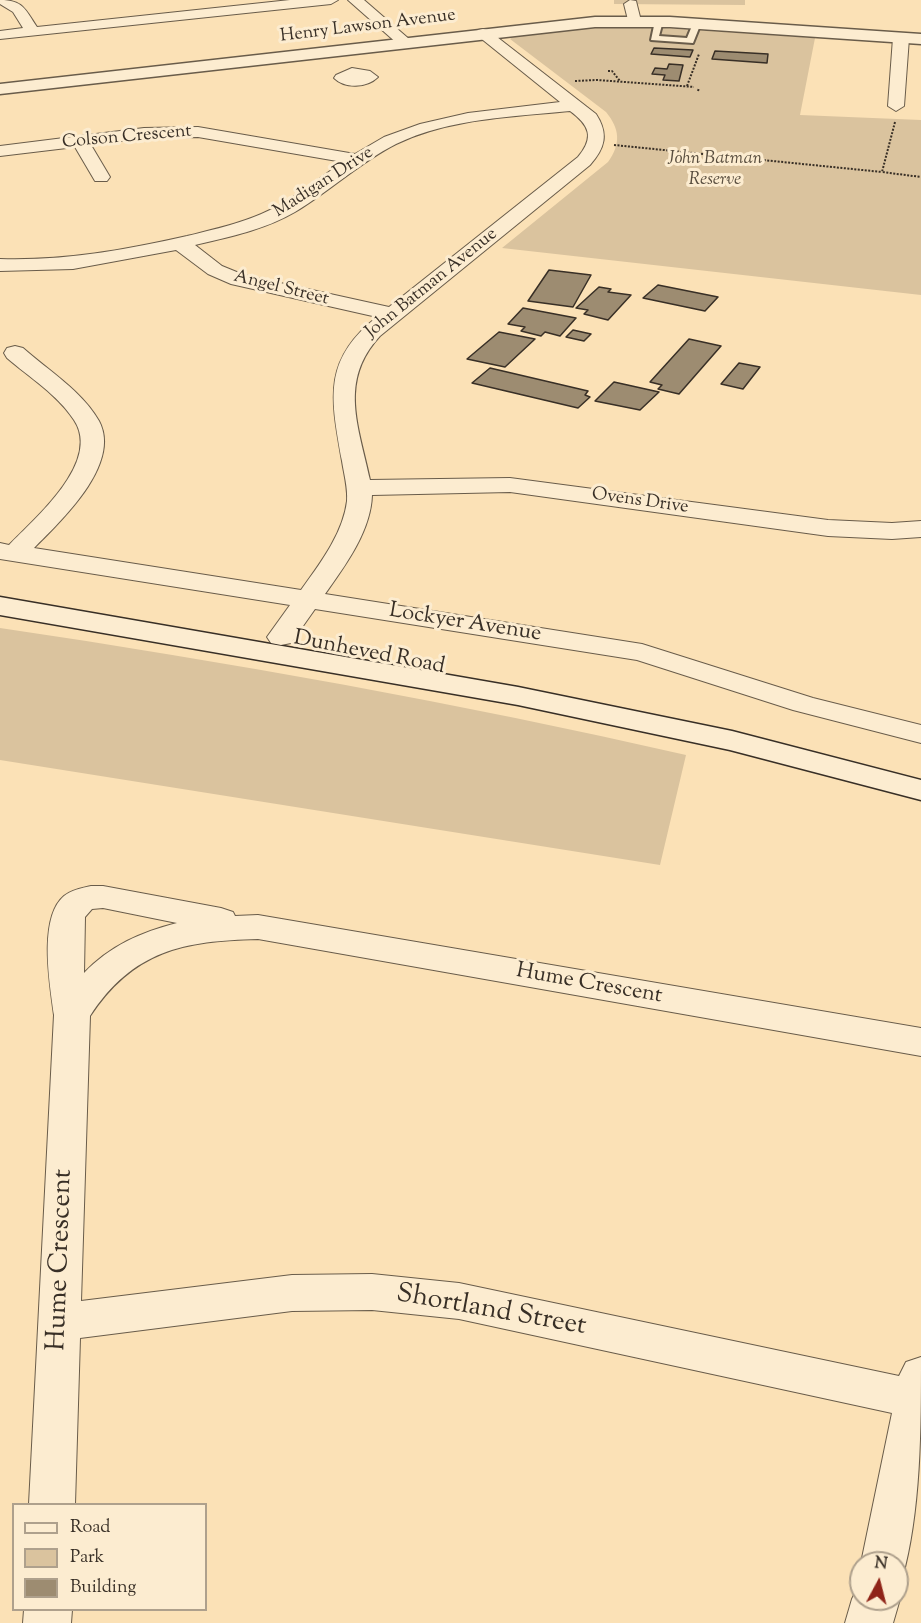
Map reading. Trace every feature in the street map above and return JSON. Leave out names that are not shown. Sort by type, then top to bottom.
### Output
[{"type":"main road","name":"Henry Lawson Avenue","points":[[0,89],[574,23],[659,21],[921,39]]},
{"type":"main road","name":"Dunheved Road","points":[[0,592],[281,637],[540,688],[685,723],[732,741]]},
{"type":"main road","name":"Dunheved Road","points":[[0,606],[518,696],[732,741],[921,790]]},
{"type":"main road","points":[[222,644],[281,637],[331,662]]},
{"type":"street","points":[[3,0],[18,9],[33,32]]},
{"type":"street","points":[[175,0],[188,15]]},
{"type":"street","points":[[0,35],[331,0]]},
{"type":"street","points":[[355,0],[404,42]]},
{"type":"street","points":[[630,2],[634,21]]},
{"type":"street","name":"John Batman Avenue","points":[[281,637],[341,548],[353,526],[359,505],[342,381],[347,364],[356,349],[392,314],[587,157],[595,146],[597,131],[590,118],[483,33]]},
{"type":"street","points":[[896,106],[901,38]]},
{"type":"street","points":[[328,51],[352,73]]},
{"type":"street","name":"Madigan Drive","points":[[0,265],[54,265],[92,261],[237,230],[268,219],[394,139],[427,127],[469,119],[576,105]]},
{"type":"street","name":"Colson Crescent","points":[[0,151],[144,133],[198,132],[361,160]]},
{"type":"street","points":[[80,141],[100,177]]},
{"type":"street","name":"Angel Street","points":[[180,243],[215,270],[238,280],[392,314]]},
{"type":"street","points":[[7,553],[82,477],[92,458],[94,441],[88,424],[76,407],[15,353]]},
{"type":"street","name":"Ovens Drive","points":[[358,488],[510,485],[828,528],[892,531],[921,529]]},
{"type":"street","name":"Lockyer Avenue","points":[[7,553],[642,652],[803,704],[921,734]]},
{"type":"street","name":"Hume Crescent","points":[[52,1503],[72,1015],[65,965],[68,917],[79,901],[86,898],[103,897],[258,927],[921,1042]]},
{"type":"street","name":"Hume Crescent","points":[[72,1015],[81,998],[104,973],[138,948],[174,934],[200,929],[258,927]]},
{"type":"street","name":"Shortland Street","points":[[60,1322],[292,1293],[372,1292],[459,1301],[919,1388]]},
{"type":"street","points":[[887,1551],[919,1388]]},
{"type":"path","points":[[687,86],[701,48]]},
{"type":"path","points":[[608,71],[612,71],[620,81]]},
{"type":"path","points":[[547,83],[597,80],[694,87]]},
{"type":"path","points":[[882,172],[896,120],[896,106]]},
{"type":"path","points":[[614,146],[921,177]]},
{"type":"green space","points":[[614,0],[745,0],[745,5],[614,4]]},
{"type":"green space","name":"John Batman Reserve","points":[[631,26],[815,38],[800,115],[921,120],[921,295],[502,248],[608,162],[617,143],[614,124],[606,112],[510,39],[514,36],[578,29]]},
{"type":"green space","points":[[0,628],[344,685],[515,718],[686,755],[660,865],[0,760]]},
{"type":"building","points":[[654,48],[693,50],[690,57],[651,54]]},
{"type":"building","points":[[715,51],[768,54],[767,63],[712,59]]},
{"type":"building","points":[[669,64],[683,65],[679,81],[663,80],[665,75],[652,74],[655,68],[667,69]]},
{"type":"building","points":[[549,270],[591,275],[573,307],[528,301]]},
{"type":"building","points":[[658,285],[718,297],[705,311],[643,298]]},
{"type":"building","points":[[599,287],[611,289],[608,292],[631,295],[608,320],[584,314],[588,310],[576,308]]},
{"type":"building","points":[[523,308],[576,318],[560,336],[545,332],[541,336],[521,331],[525,327],[508,324]]},
{"type":"building","points":[[573,330],[591,334],[584,341],[566,337]]},
{"type":"building","points":[[499,332],[535,339],[505,367],[467,359]]},
{"type":"building","points":[[689,339],[721,346],[679,394],[658,389],[662,385],[650,382]]},
{"type":"building","points":[[739,363],[760,367],[743,389],[721,384]]},
{"type":"building","points":[[490,368],[588,391],[585,395],[590,397],[578,408],[472,383]]},
{"type":"building","points":[[614,382],[659,392],[640,410],[595,401]]}]
